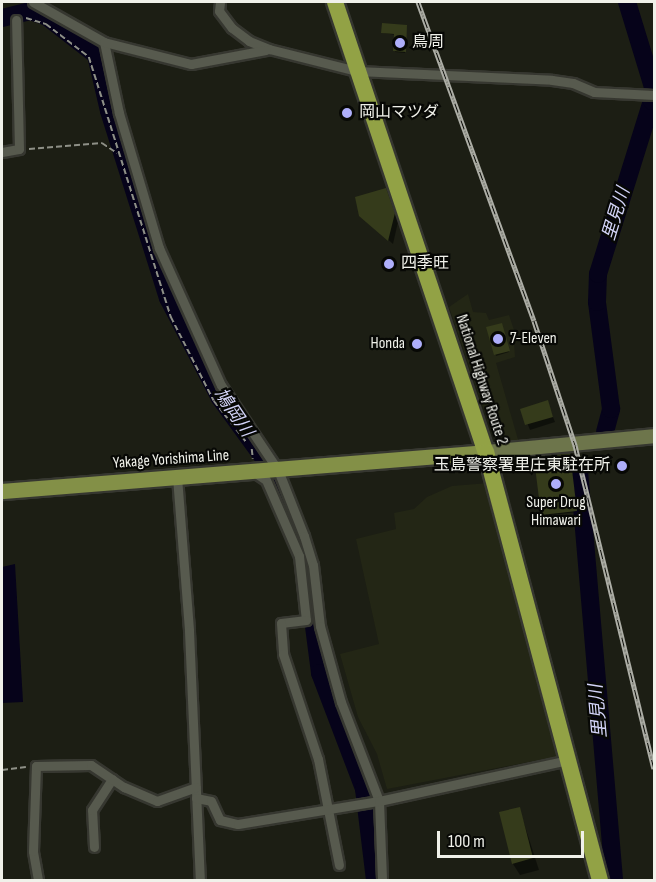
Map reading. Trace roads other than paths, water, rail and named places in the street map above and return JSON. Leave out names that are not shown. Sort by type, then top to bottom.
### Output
[{"type":"highway","name":"National Highway Route 2","points":[[335,2],[486,453],[600,880]]},
{"type":"main road","points":[[486,453],[654,436]]},
{"type":"main road","name":"Yakage Yorishima Line","points":[[2,491],[486,453]]},
{"type":"street","points":[[33,2],[104,42],[191,64],[269,49]]},
{"type":"street","points":[[220,2],[219,11],[231,28],[269,49],[357,71],[552,80],[573,83],[594,92],[654,95]]},
{"type":"street","points":[[2,152],[19,149],[16,20]]},
{"type":"street","points":[[104,42],[119,113],[159,248],[221,385],[278,470],[313,565],[320,626],[341,702],[379,801],[382,880]]},
{"type":"street","points":[[257,471],[266,480],[299,556],[306,620],[281,623],[283,654],[318,759],[330,808],[339,865]]},
{"type":"street","points":[[177,477],[200,880]]},
{"type":"street","points":[[196,798],[211,801],[220,820],[238,824],[379,801],[568,760]]},
{"type":"street","points":[[38,880],[33,851],[36,766],[91,765],[112,779],[157,801],[196,787]]},
{"type":"street","points":[[94,847],[92,810],[112,779]]},
{"type":"water","points":[[15,564],[23,702],[2,703],[2,567]]},
{"type":"waterway","name":"里見川","points":[[605,432],[611,409],[597,302],[598,274],[652,101],[653,87],[627,2]]},
{"type":"waterway","name":"鳩岡川","points":[[2,18],[30,11],[47,17],[96,55],[109,111],[168,298],[220,398],[266,461],[305,557],[320,673],[364,789],[375,880]]},
{"type":"waterway","name":"里見川","points":[[579,471],[614,880]]},
{"type":"railway","points":[[418,2],[534,321],[575,445],[654,768]]},
{"type":"place","name":"鳥周","points":[[400,43]]},
{"type":"place","name":"岡山マツダ","points":[[347,113]]},
{"type":"place","name":"四季旺","points":[[389,264]]},
{"type":"place","name":"7-Eleven","points":[[498,339]]},
{"type":"place","name":"Honda","points":[[417,344]]},
{"type":"place","name":"玉島警察署里庄東駐在所","points":[[622,466]]},
{"type":"place","name":"Super Drug Himawari","points":[[556,484]]}]
